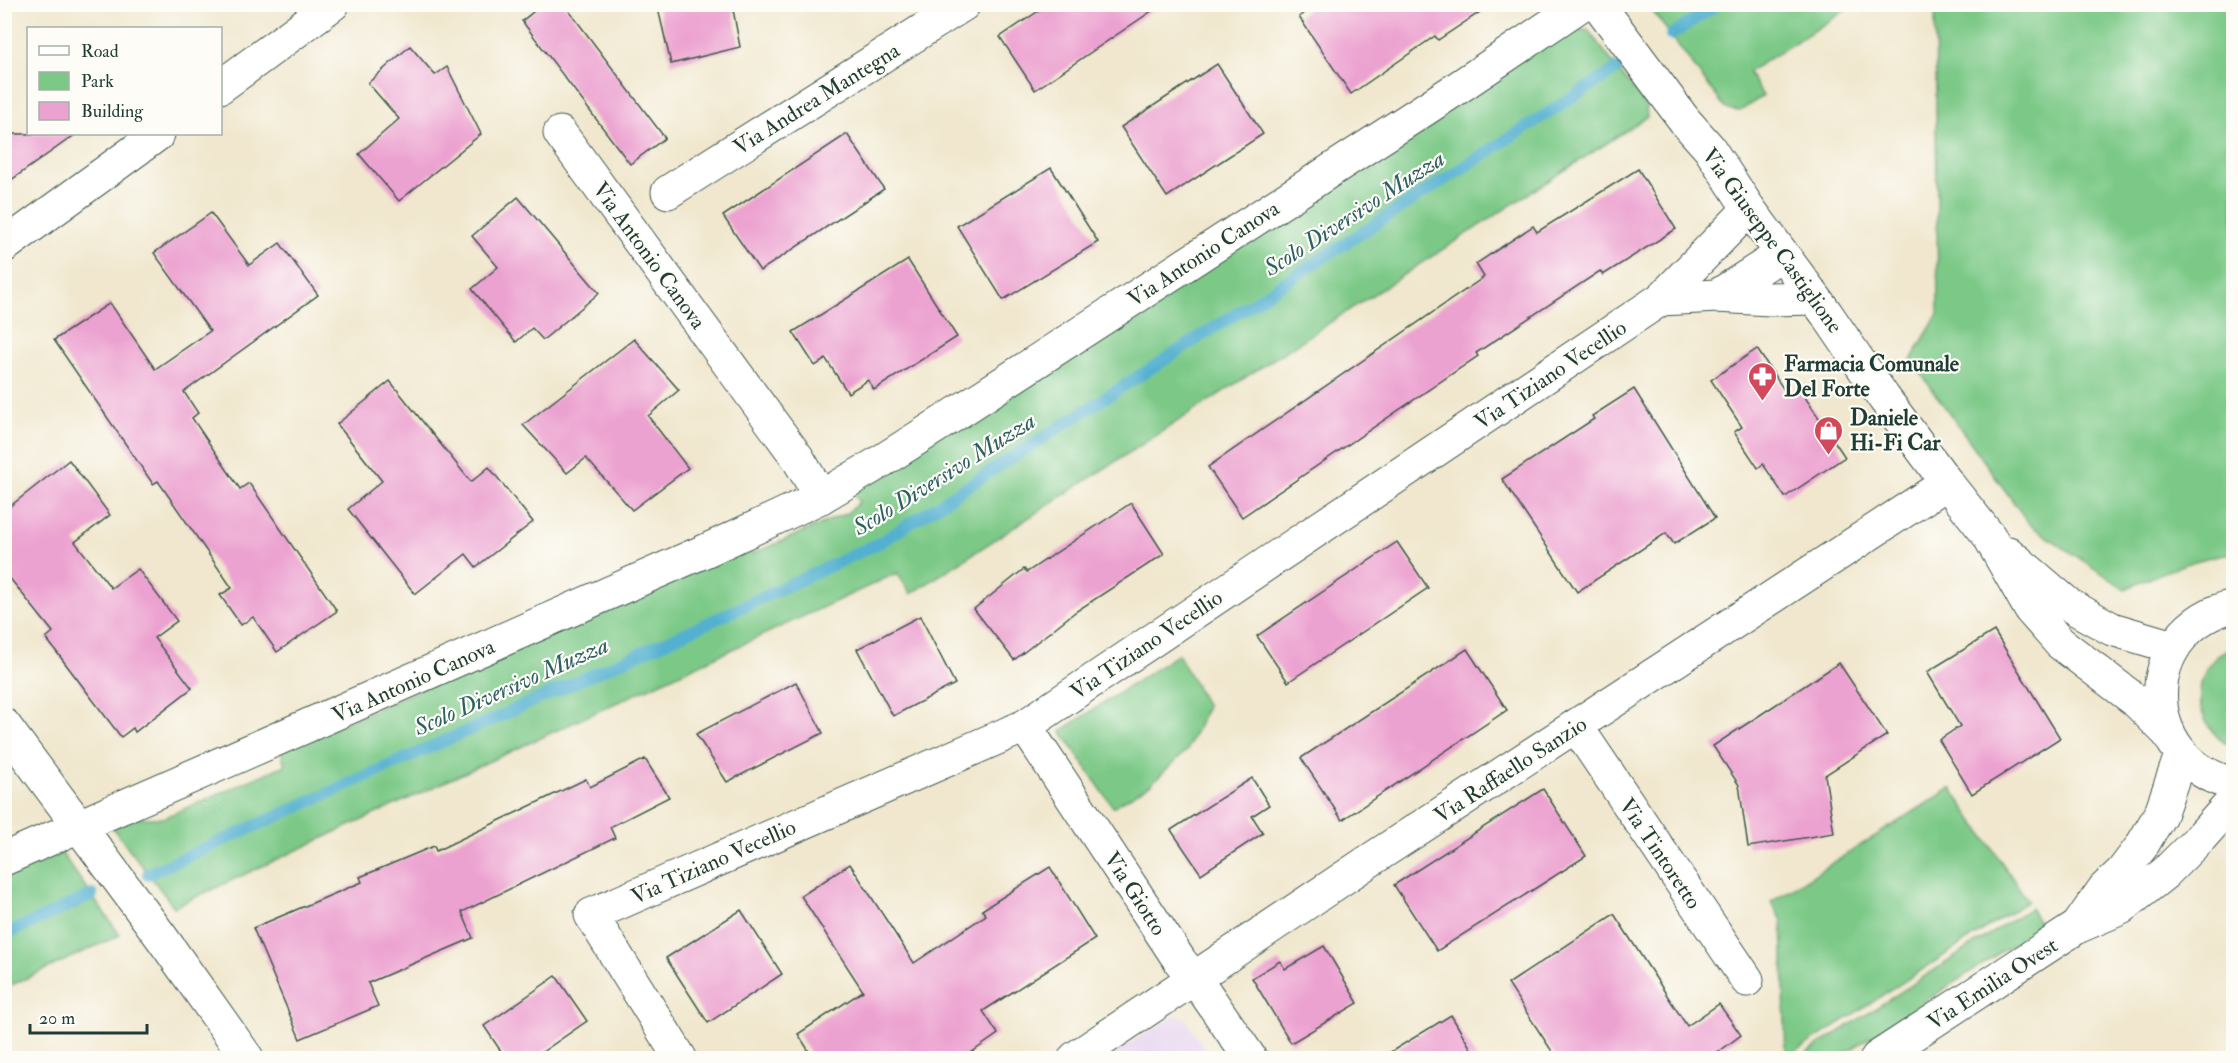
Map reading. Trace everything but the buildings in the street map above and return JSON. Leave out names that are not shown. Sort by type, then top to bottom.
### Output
[{"type":"street","points":[[222,86],[333,4]]},
{"type":"street","name":"Via Andrea Mantegna","points":[[668,192],[964,4]]},
{"type":"street","name":"Via Antonio Canova","points":[[4,860],[707,550],[821,497],[954,416],[1456,89],[1582,4]]},
{"type":"street","name":"Via Giuseppe Castiglione","points":[[1598,4],[1685,121],[1709,148],[1749,209],[1947,483],[1989,536],[2031,610],[2060,643],[2135,700],[2197,770],[2216,780],[2234,784]]},
{"type":"street","name":"Via Antonio Canova","points":[[560,132],[790,447],[821,497]]},
{"type":"street","points":[[4,246],[157,135]]},
{"type":"street","name":"Via Tiziano Vecellio","points":[[680,1059],[591,915],[1025,726],[1661,299],[1749,209]]},
{"type":"street","points":[[1717,296],[1782,254]]},
{"type":"street","points":[[1661,299],[1717,296],[1770,299],[1815,298]]},
{"type":"street","name":"Via Raffaello Sanzio","points":[[1075,1059],[1947,483]]},
{"type":"street","name":"Via Giuseppe Castiglione","points":[[1989,536],[2069,605],[2112,628],[2173,647]]},
{"type":"street","points":[[2174,743],[2160,705],[2162,675],[2173,647],[2193,625],[2218,609],[2234,606]]},
{"type":"street","points":[[4,724],[162,938],[247,1059]]},
{"type":"street","name":"Via Giotto","points":[[1025,726],[1180,961],[1250,1059]]},
{"type":"street","name":"Via Tintoretto","points":[[1576,726],[1747,980]]},
{"type":"street","name":"Via Emilia Ovest","points":[[2077,927],[2104,889],[2122,872],[2141,847],[2160,815],[2174,743]]},
{"type":"street","name":"Via Emilia Ovest","points":[[1877,1059],[2077,927],[2121,908],[2201,837],[2234,800]]},
{"type":"shaded area","points":[[1175,1015],[1184,1017],[1211,1058],[1108,1058]]},
{"type":"green space","points":[[1648,5],[1854,5],[1748,72],[1763,96],[1740,111],[1726,109]]},
{"type":"green space","points":[[1935,5],[2233,5],[2233,553],[2192,562],[2125,589],[2030,525],[1911,360],[1938,314]]},
{"type":"green space","points":[[1568,29],[1588,30],[1646,106],[1647,117],[911,594],[897,573],[174,907],[113,828],[135,818],[163,818],[285,765],[281,751],[747,544],[752,554],[847,513],[859,502],[852,491]]},
{"type":"green space","points":[[2233,646],[2233,748],[2212,731],[2201,707],[2200,693],[2202,680],[2208,668],[2219,655]]},
{"type":"green space","points":[[1178,654],[1207,706],[1187,750],[1150,785],[1113,807],[1061,731]]},
{"type":"green space","points":[[1951,788],[2028,901],[1786,1058],[1782,920],[1771,902]]},
{"type":"green space","points":[[60,851],[120,935],[5,988],[4,876]]},
{"type":"green space","points":[[2030,908],[2041,926],[1838,1058],[1799,1058]]},
{"type":"waterway","name":"Scolo Diversivo Muzza","points":[[1671,35],[1718,4]]},
{"type":"waterway","name":"Scolo Diversivo Muzza","points":[[148,874],[712,621],[881,542],[1618,68]]},
{"type":"waterway","name":"Scolo Diversivo Muzza","points":[[4,935],[92,895]]},
{"type":"place","name":"Farmacia Comunale Del Forte","points":[[1763,402]]},
{"type":"place","name":"Daniele Hi-Fi Car","points":[[1829,456]]}]
